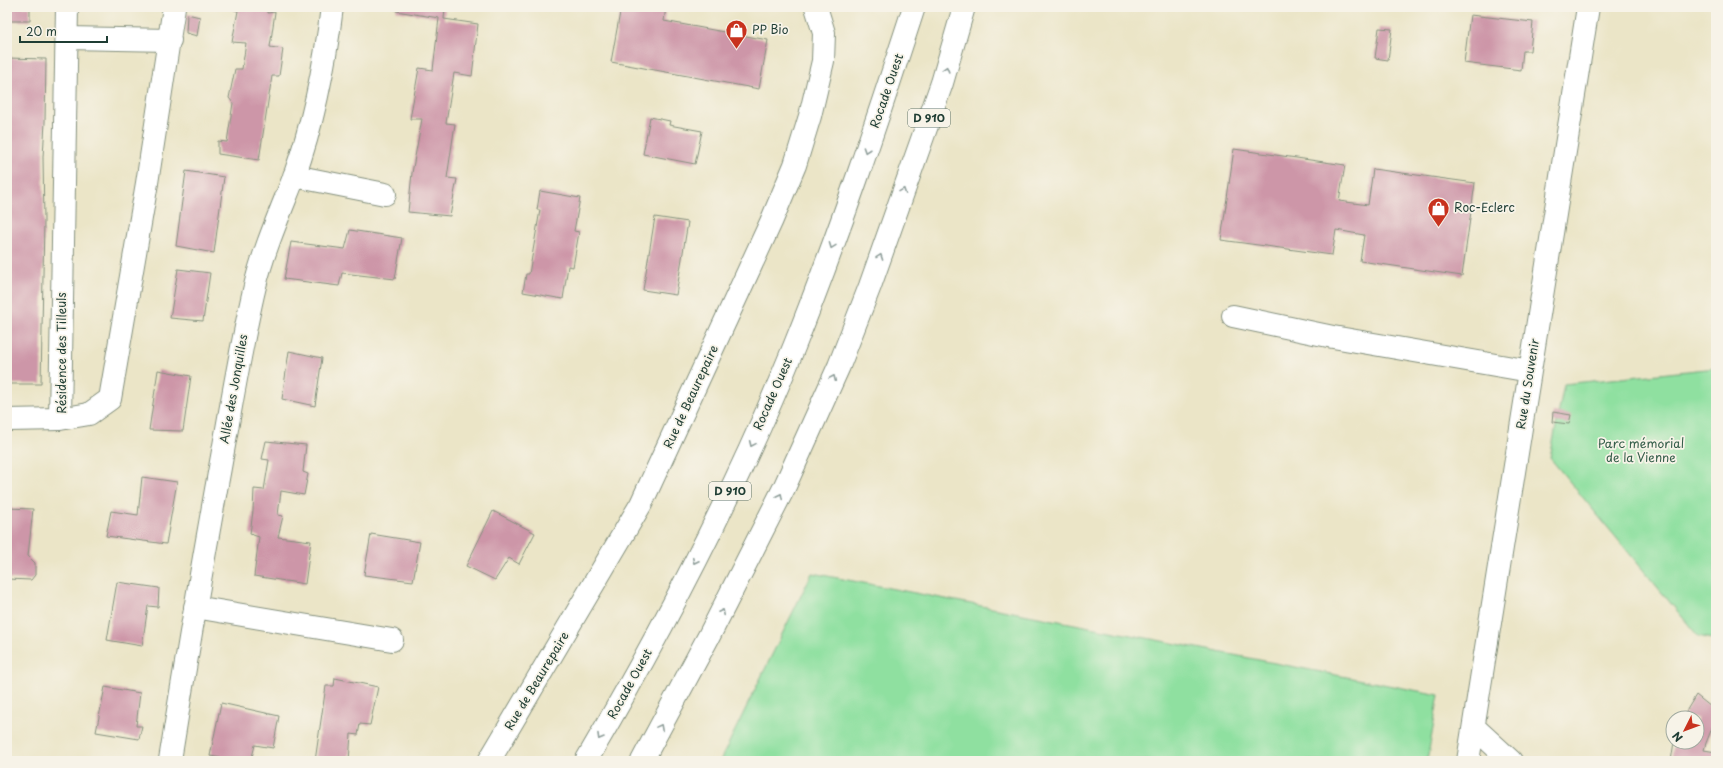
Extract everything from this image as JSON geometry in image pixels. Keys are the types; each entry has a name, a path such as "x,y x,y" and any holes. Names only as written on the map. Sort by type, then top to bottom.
{"street":[{"name":"Résidence des Tilleuls","path":"67,7 60,419 89,414 110,399 170,40 174,7"},
{"name":"Allée des Jonquilles","path":"170,760 195,607 244,336 256,284 272,231 294,176 315,109 326,57 332,7"},
{"name":"Rue de Beaurepaire","path":"489,761 641,504 771,222 795,165 810,116 823,61 824,33 816,7"},
{"name":"Rocade Ouest","path":"586,761 671,609 740,471 794,347 846,209 914,7"},
{"name":"D 910","path":"642,761 709,636 784,488 838,366 870,286 942,83 964,7"},
{"name":"Rue du Souvenir","path":"1468,761 1588,7"},
{"path":"67,38 170,40"},
{"path":"294,176 385,194"},
{"path":"1233,316 1334,337 1530,371"},
{"path":"7,420 60,419"},
{"path":"195,607 392,640"},
{"path":"1474,727 1511,761"}],"green space":[{"name":"Parc mémorial de la Vienne","path":"1716,368 1716,640 1698,636 1550,458 1564,384"},
{"path":"812,573 1439,695 1427,761 720,761"}],"building":[{"path":"7,7 30,7 30,21 7,21"},
{"path":"232,7 267,7 267,13 275,12 270,47 283,49 279,76 272,76 259,160 218,154 218,141 227,142 233,103 229,98 235,69 242,69 246,43 232,42 238,11 232,9"},
{"path":"397,7 445,7 444,19 478,24 472,76 454,73 446,123 455,124 447,178 457,179 450,216 408,212 412,173 422,119 410,119 419,68 433,70 439,18 396,11"},
{"path":"621,7 666,7 664,21 768,40 759,89 611,62"},
{"path":"187,14 200,17 197,36 186,33"},
{"path":"1470,15 1533,22 1530,51 1523,51 1521,70 1464,63"},
{"path":"1379,28 1392,29 1388,60 1375,58"},
{"path":"7,58 46,59 43,157 44,221 41,384 7,384"},
{"path":"650,117 670,121 669,125 702,131 695,164 643,154"},
{"path":"1234,149 1345,165 1339,201 1368,205 1373,169 1475,183 1462,276 1360,261 1364,235 1336,230 1332,255 1221,240"},
{"path":"186,171 224,177 214,253 176,246"},
{"path":"540,191 580,198 574,231 579,232 573,267 568,266 563,299 523,292 526,274 529,274 540,210 537,210"},
{"path":"655,217 688,222 676,295 643,290"},
{"path":"350,230 402,238 395,279 342,273 339,286 284,279 291,242 345,249"},
{"path":"178,269 210,273 203,321 170,318"},
{"path":"289,351 322,358 315,406 282,399"},
{"path":"158,370 191,376 183,431 149,430"},
{"path":"1553,412 1571,415 1569,424 1552,422"},
{"path":"266,441 306,445 303,472 308,474 304,495 281,491 278,515 283,516 278,537 311,541 305,584 254,576 259,537 250,534 254,489 264,490 269,460 262,459"},
{"path":"142,477 177,482 166,544 106,536 111,511 138,515"},
{"path":"7,508 33,509 28,556 35,563 35,575 31,580 7,579"},
{"path":"493,511 535,533 519,564 509,558 495,580 466,566"},
{"path":"371,534 420,542 413,581 364,575"},
{"path":"117,582 159,588 158,607 148,606 142,646 107,640"},
{"path":"335,678 378,687 370,725 360,724 358,735 351,734 349,761 315,761 326,686 334,686"},
{"path":"105,687 140,693 136,726 142,726 139,739 96,732"},
{"path":"1696,695 1716,711 1716,718 1705,746 1705,710 1687,710"},
{"path":"221,703 279,716 273,748 255,745 251,761 237,761 210,756"},
{"path":"1673,750 1704,750 1716,752 1716,761 1671,761"}],"place":[{"name":"PP Bio","path":"736,50"},
{"name":"Roc-Eclerc","path":"1439,228"}]}
